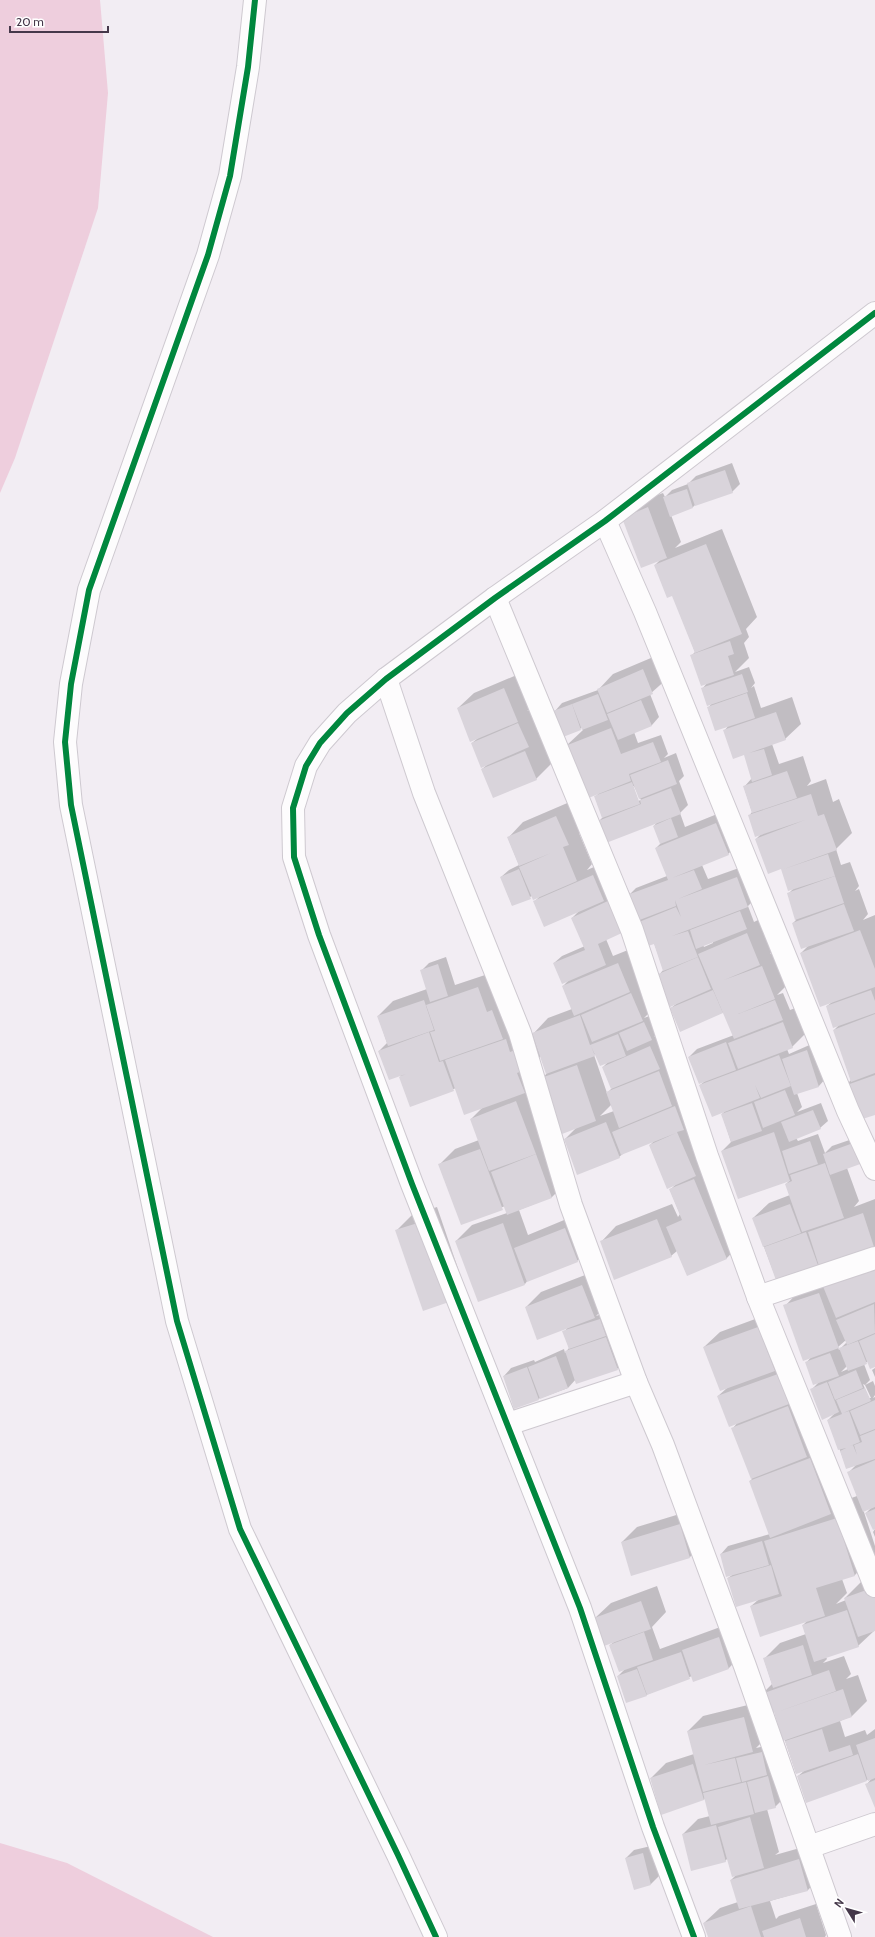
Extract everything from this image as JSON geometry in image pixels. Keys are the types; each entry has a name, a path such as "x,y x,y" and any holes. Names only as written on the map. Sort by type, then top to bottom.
{"street":[{"path":"255,0 248,67 230,176 208,255 89,590 71,684 65,742 70,805 177,1321 240,1529 395,1848 436,1937"},
{"path":"694,1937 653,1827 580,1608 412,1184 319,935 294,857 293,808 306,766 320,743 346,713 386,680 495,598 605,521 875,313"},
{"path":"605,521 645,612 848,1111 875,1169"},
{"path":"495,598 632,930 707,1156 758,1296 875,1586"},
{"path":"386,680 424,793 520,1033 571,1205 636,1382 663,1445 745,1666 840,1937"},
{"path":"758,1296 875,1258"},
{"path":"508,1424 636,1382"},
{"path":"809,1847 875,1824"}],"shaded area":[{"path":"0,0 100,0 108,93 98,208 15,458 0,493"},
{"path":"0,1843 67,1863 213,1937 0,1937"}],"building":[{"path":"725,470 733,493 695,506 687,483"},
{"path":"687,489 693,508 670,517 663,497"},
{"path":"648,507 667,558 641,568 622,518"},
{"path":"706,544 742,634 695,653 672,596 667,598 654,565"},
{"path":"730,641 734,654 728,656 734,675 701,686 690,655"},
{"path":"643,669 653,694 607,713 597,689"},
{"path":"742,674 748,692 707,706 701,688"},
{"path":"504,688 518,722 470,742 457,708"},
{"path":"747,693 755,718 715,731 707,707"},
{"path":"598,694 608,720 582,730 572,704"},
{"path":"641,700 652,726 618,740 607,714"},
{"path":"572,704 581,730 563,737 553,711"},
{"path":"776,712 786,740 749,753 764,749 772,775 752,782 744,755 733,759 723,730"},
{"path":"518,723 529,747 481,768 471,743"},
{"path":"611,728 621,754 653,742 661,762 629,774 631,781 586,799 565,746"},
{"path":"525,751 537,780 493,798 481,769"},
{"path":"668,760 677,784 639,799 630,775"},
{"path":"787,771 797,798 752,813 743,786"},
{"path":"632,782 640,804 602,818 594,796"},
{"path":"671,788 681,814 606,843 598,821 641,804 640,800"},
{"path":"811,794 818,816 824,814 837,850 784,869 828,854 835,876 788,891 781,869 768,874 755,839 805,820 755,837 748,815"},
{"path":"556,816 569,845 563,847 577,881 533,900 519,867 551,853 519,866 507,837"},
{"path":"671,818 678,837 660,844 653,826"},
{"path":"716,823 729,855 672,878 694,870 702,889 678,899 737,877 748,907 672,936 688,931 698,957 663,971 654,944 648,946 639,922 676,907 681,917 675,900 676,906 637,921 627,895 668,880 655,848"},
{"path":"519,869 531,899 512,906 500,877"},
{"path":"593,875 604,901 544,927 533,901"},
{"path":"835,876 844,903 795,920 787,893"},
{"path":"610,900 624,932 598,944 606,965 562,984 553,963 585,950 571,918"},
{"path":"844,904 854,931 801,949 792,923"},
{"path":"740,911 747,929 696,949 690,930"},
{"path":"860,930 875,969 875,987 820,1007 800,953"},
{"path":"747,933 760,965 724,980 762,966 775,999 738,1014 775,1000 783,1020 734,1039 698,954"},
{"path":"698,957 711,989 670,1007 656,975"},
{"path":"618,963 630,992 574,1016 562,986"},
{"path":"438,964 448,996 430,1002 420,970"},
{"path":"478,987 487,1012 492,1010 503,1039 440,1061 430,1032 435,1031 426,1005"},
{"path":"713,990 723,1013 680,1032 670,1008"},
{"path":"871,990 875,1001 875,1013 833,1028 826,1006"},
{"path":"631,993 643,1021 592,1042 581,1015"},
{"path":"424,1000 434,1030 388,1046 377,1016"},
{"path":"875,1014 875,1073 851,1082 833,1030"},
{"path":"580,1015 590,1045 618,1034 626,1056 600,1066 591,1046 595,1056 546,1074 532,1033"},
{"path":"644,1022 652,1040 627,1051 619,1033"},
{"path":"783,1022 793,1048 738,1069 728,1043"},
{"path":"429,1032 439,1062 443,1061 454,1091 410,1107 399,1077 406,1074 389,1080 378,1051"},
{"path":"506,1039 510,1052 523,1047 530,1068 517,1073 525,1093 464,1115 445,1060"},
{"path":"726,1042 736,1070 699,1084 688,1057"},
{"path":"650,1046 660,1069 611,1089 602,1067"},
{"path":"807,1050 819,1087 794,1095 782,1059"},
{"path":"779,1055 791,1086 761,1098 755,1085 760,1098 712,1117 699,1085"},
{"path":"577,1065 596,1121 562,1134 541,1078"},
{"path":"659,1071 672,1106 619,1128 606,1092"},
{"path":"875,1075 875,1115 856,1121 844,1086"},
{"path":"785,1090 795,1115 763,1128 754,1102"},
{"path":"516,1101 536,1154 489,1171 470,1119"},
{"path":"752,1103 762,1131 731,1142 721,1114"},
{"path":"675,1106 684,1130 677,1132 696,1176 667,1189 649,1145 676,1133 621,1155 612,1132"},
{"path":"813,1110 821,1129 789,1142 781,1122"},
{"path":"606,1122 620,1158 577,1175 564,1139"},
{"path":"774,1132 790,1181 738,1199 721,1151"},
{"path":"810,1141 818,1164 789,1174 782,1151"},
{"path":"856,1142 863,1163 830,1175 823,1154"},
{"path":"480,1149 503,1210 461,1225 438,1164"},
{"path":"536,1154 552,1198 507,1215 491,1172"},
{"path":"825,1163 844,1218 802,1232 785,1184 792,1181 790,1175"},
{"path":"694,1179 727,1259 687,1276 666,1227 682,1220 669,1189"},
{"path":"790,1204 801,1233 763,1247 752,1218"},
{"path":"863,1213 875,1250 820,1269 808,1232"},
{"path":"657,1219 672,1257 614,1280 600,1241"},
{"path":"421,1222 449,1302 423,1311 395,1230"},
{"path":"503,1223 525,1285 478,1302 455,1241"},
{"path":"565,1228 578,1262 527,1282 514,1248"},
{"path":"806,1232 819,1268 777,1283 764,1247"},
{"path":"875,1261 875,1302 836,1318 822,1284"},
{"path":"582,1285 595,1318 537,1340 525,1307"},
{"path":"819,1293 839,1348 803,1361 783,1305"},
{"path":"874,1304 875,1333 847,1345 836,1320"},
{"path":"600,1319 606,1336 569,1349 562,1331"},
{"path":"758,1327 775,1371 720,1391 703,1347"},
{"path":"875,1334 875,1367 870,1369 859,1341"},
{"path":"606,1337 618,1370 576,1384 565,1351"},
{"path":"858,1341 867,1364 848,1371 839,1348"},
{"path":"830,1353 839,1376 813,1385 805,1362"},
{"path":"556,1356 568,1388 540,1399 528,1367"},
{"path":"527,1367 539,1400 514,1409 503,1376"},
{"path":"856,1370 863,1388 835,1400 828,1382"},
{"path":"778,1374 789,1404 729,1427 717,1396"},
{"path":"827,1382 839,1412 822,1420 810,1389"},
{"path":"865,1388 871,1401 843,1413 849,1411 860,1442 850,1446 853,1445 857,1455 854,1445 862,1442 860,1436 875,1430 875,1459 846,1469 840,1451 846,1448 838,1450 827,1420 842,1414 836,1400"},
{"path":"875,1400 875,1429 860,1435 850,1411"},
{"path":"788,1406 807,1457 751,1479 731,1428"},
{"path":"810,1458 831,1514 770,1538 749,1481"},
{"path":"875,1460 875,1507 863,1512 847,1472"},
{"path":"875,1509 875,1529 873,1530 865,1513"},
{"path":"837,1518 855,1576 816,1588 825,1616 760,1637 750,1606 782,1596 764,1541"},
{"path":"680,1524 690,1558 631,1576 621,1542"},
{"path":"762,1541 769,1565 726,1577 720,1554"},
{"path":"771,1565 779,1594 736,1607 727,1578"},
{"path":"872,1588 875,1596 875,1631 858,1637 844,1598"},
{"path":"641,1601 651,1629 604,1646 594,1618"},
{"path":"847,1610 859,1647 814,1662 802,1625"},
{"path":"644,1632 653,1660 619,1672 609,1645"},
{"path":"719,1637 729,1669 693,1682 682,1650"},
{"path":"803,1645 812,1675 773,1688 763,1658"},
{"path":"681,1652 690,1679 647,1695 637,1667"},
{"path":"637,1669 647,1696 626,1703 617,1676"},
{"path":"829,1670 836,1691 777,1712 843,1689 852,1717 783,1741 774,1712 768,1714 761,1694"},
{"path":"744,1717 753,1752 704,1765 735,1758 741,1782 703,1792 687,1731"},
{"path":"822,1729 829,1752 850,1745 853,1755 796,1774 785,1741"},
{"path":"875,1738 875,1778 868,1781 856,1745"},
{"path":"762,1752 767,1775 742,1782 736,1758"},
{"path":"858,1754 867,1781 806,1803 797,1776"},
{"path":"693,1764 704,1800 661,1815 650,1778"},
{"path":"768,1776 776,1808 755,1813 747,1782"},
{"path":"875,1780 875,1808 865,1784"},
{"path":"746,1782 754,1814 711,1825 703,1793"},
{"path":"750,1817 764,1868 732,1877 718,1827"},
{"path":"716,1825 726,1862 691,1871 682,1834"},
{"path":"643,1853 651,1885 634,1890 625,1858"},
{"path":"799,1859 808,1891 739,1909 730,1880"},
{"path":"751,1906 761,1937 708,1937 703,1923"},
{"path":"800,1918 806,1937 764,1937 762,1931"}],"cycle path":[{"path":"255,0 248,67 230,176 208,255 89,590 71,684 65,742 71,805 177,1321 240,1529 398,1855 436,1937"},
{"path":"694,1937 653,1827 580,1608 412,1184 319,935 294,857 293,808 306,766 320,743 347,713 386,679 495,598 605,521 875,313"}]}
